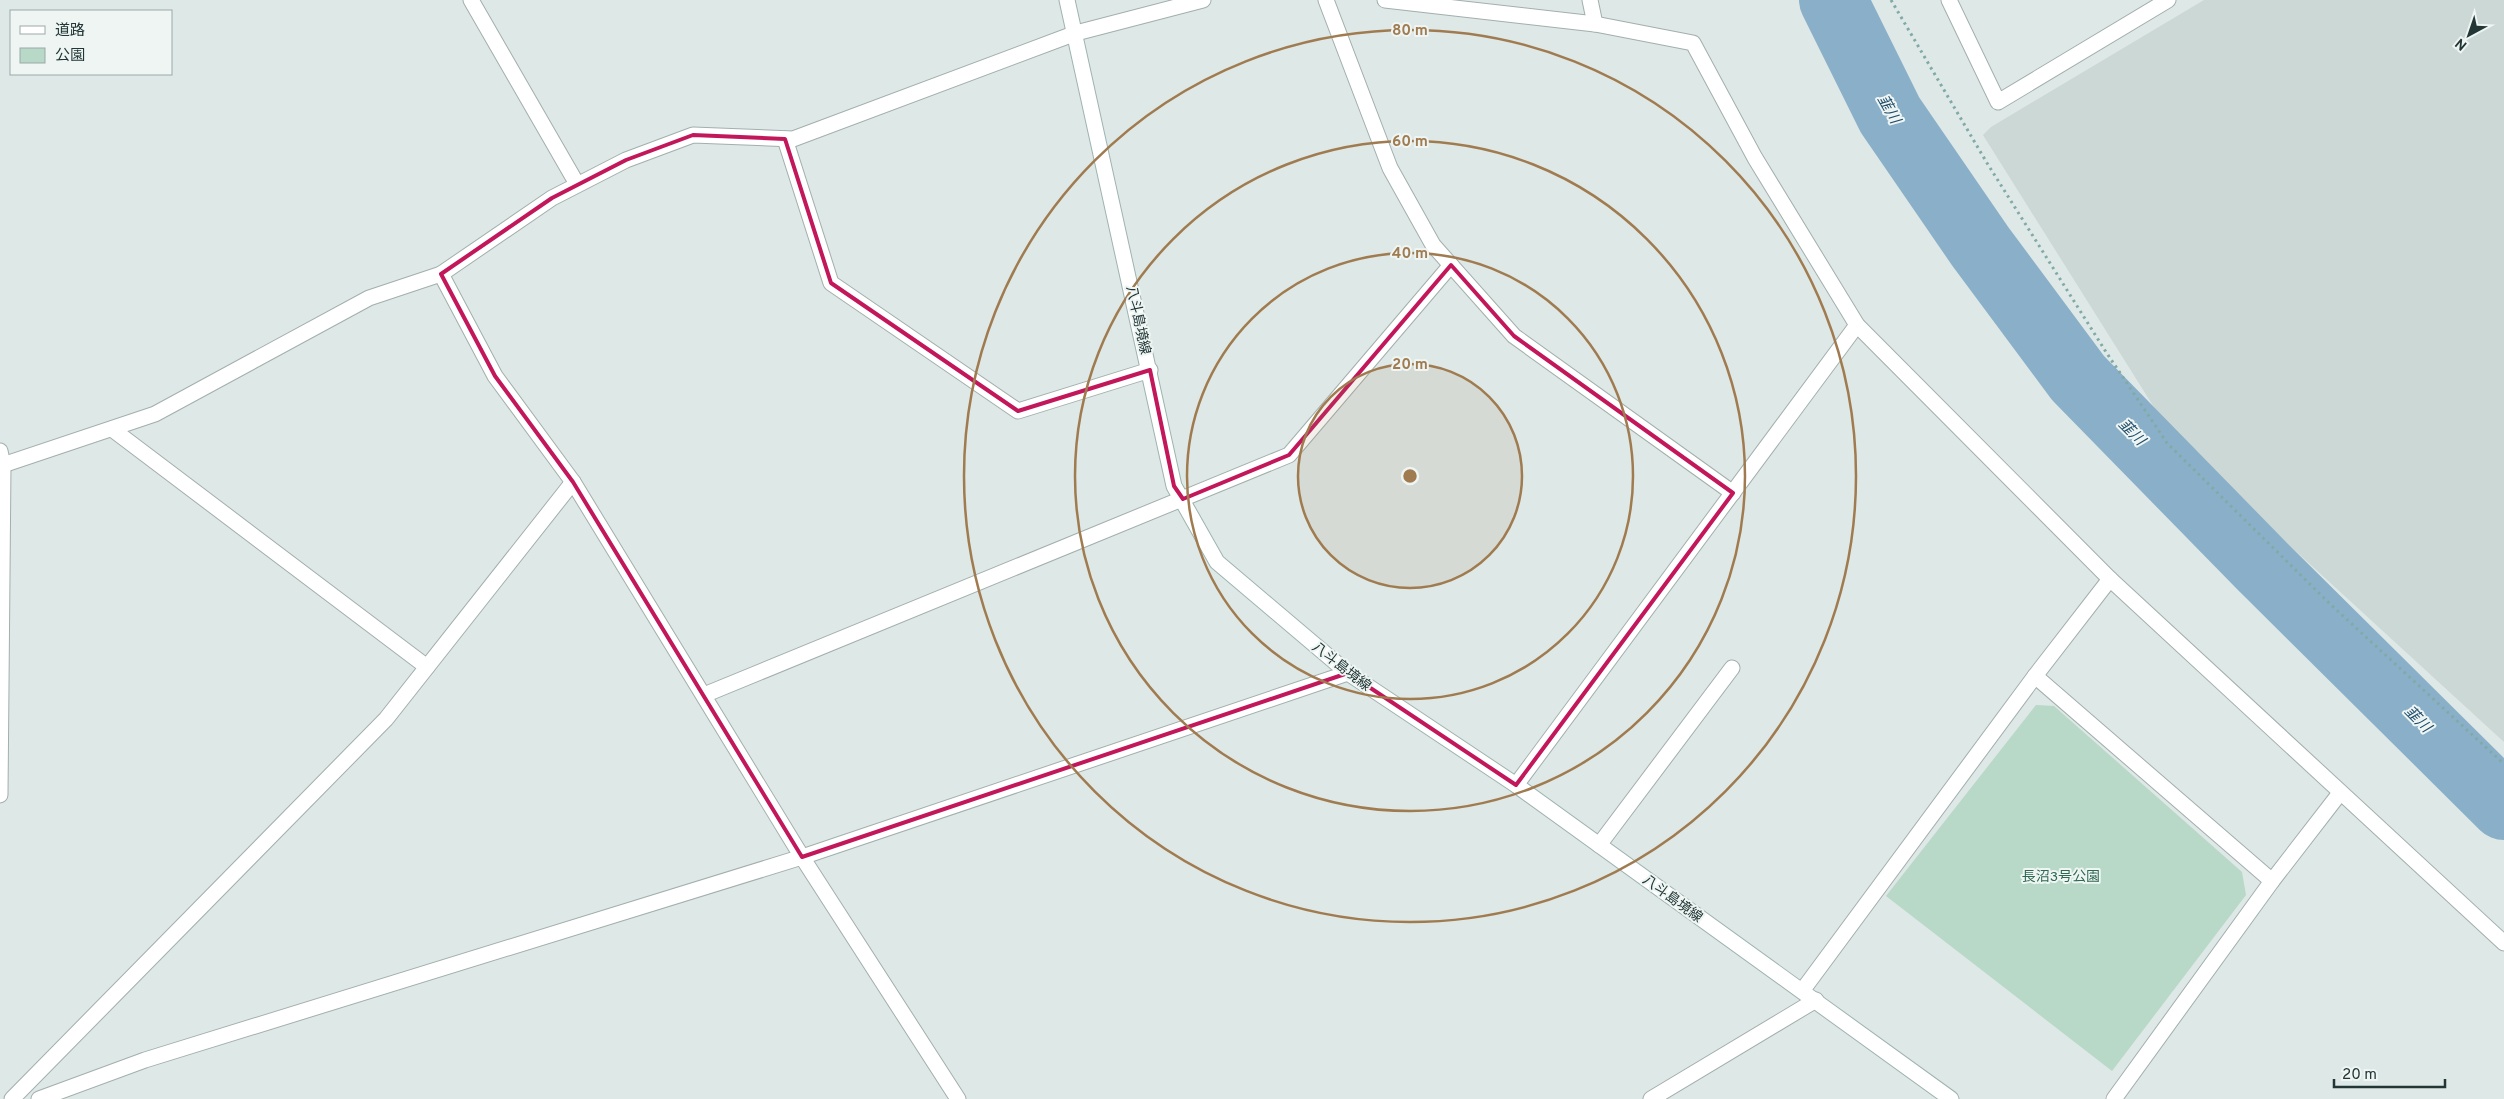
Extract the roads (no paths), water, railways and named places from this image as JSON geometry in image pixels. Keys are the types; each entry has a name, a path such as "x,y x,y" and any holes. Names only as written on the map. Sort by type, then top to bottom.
{"street":[{"path":"470,0 577,184"},
{"name":"八斗島境線","path":"1067,0 1076,33 1174,486 1217,562 1348,673 1516,785 1951,1099"},
{"path":"0,795 1,460 112,429 155,414 369,298 440,274 552,198 626,160 693,135 792,139 1076,33 1202,0"},
{"path":"1326,0 1390,168 1433,245 1450,266 1514,336 1733,493"},
{"path":"1385,0 1596,24 1693,43 1755,158 1857,325 2110,579 2504,944"},
{"path":"1590,0 1596,24"},
{"path":"1949,0 1998,102 2168,0"},
{"path":"785,139 831,283 1018,411 1150,370"},
{"path":"704,695 1289,455 1450,266"},
{"path":"440,274 495,376 573,482 802,857 958,1099"},
{"path":"1516,785 1857,325"},
{"path":"112,429 427,667"},
{"path":"12,1099 386,719 573,482"},
{"path":"1802,991 2035,676 2110,579"},
{"path":"1600,845 1732,668"},
{"path":"39,1099 145,1060 802,857 1348,673"},
{"path":"2035,676 2272,881"},
{"path":"2114,1099 2272,881 2340,793"},
{"path":"1652,1099 1816,1000"}],"waterway":[{"name":"韮川","path":"1833,0 1890,115 1980,246 2078,378 2261,565 2504,806"}],"park label":[{"name":"長沼3号公園","path":"2061,876"}]}
